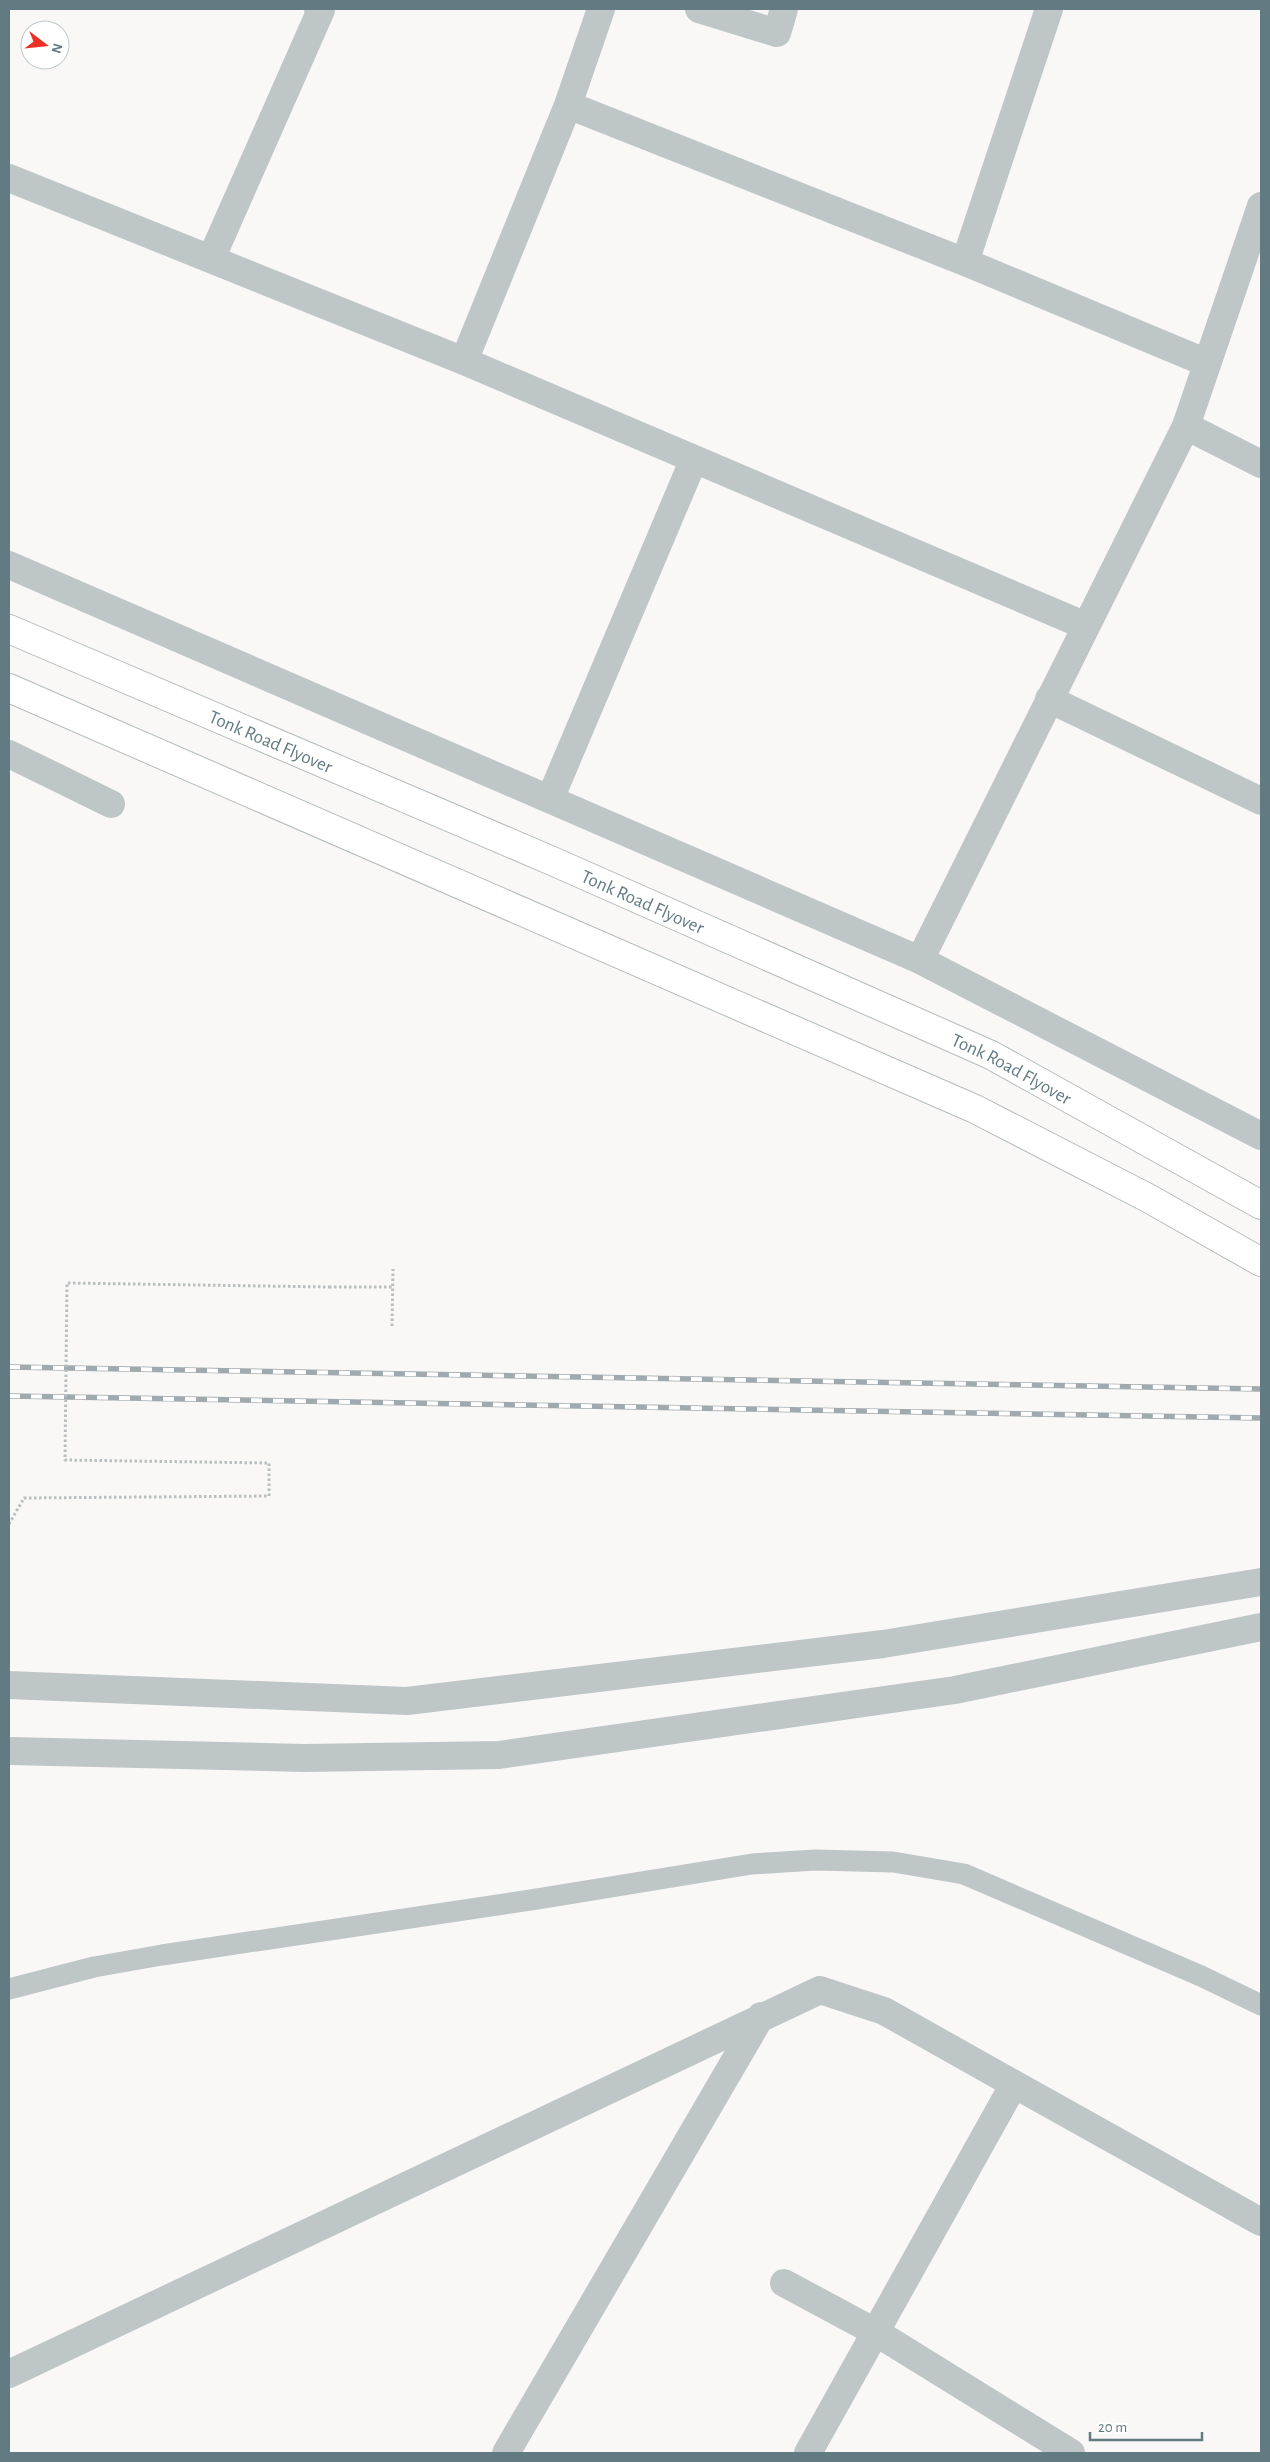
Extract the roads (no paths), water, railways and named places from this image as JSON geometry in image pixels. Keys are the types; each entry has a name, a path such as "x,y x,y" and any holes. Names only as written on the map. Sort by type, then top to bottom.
{"main road":[{"name":"Tonk Road Flyover","path":"9,629 559,864 991,1055 1261,1205"},
{"path":"9,688 975,1109 1148,1198 1261,1262"}],"street":[{"path":"212,259 321,10 318,9"},
{"path":"464,361 568,105 601,9"},
{"path":"699,9 777,33 784,9"},
{"path":"965,262 1048,9"},
{"path":"568,105 965,262 1207,363"},
{"path":"9,178 464,361 1086,626"},
{"path":"920,960 1048,699 1186,426 1259,217"},
{"path":"1186,426 1261,464"},
{"path":"550,799 694,460"},
{"path":"9,565 920,960 1261,1136"},
{"path":"1048,699 1261,801"},
{"path":"9,754 111,804"},
{"path":"9,1685 407,1701 883,1644 1261,1582"},
{"path":"9,1751 304,1758 499,1755 955,1690 1261,1627"},
{"path":"9,2374 761,2016 820,1990 884,2011 1261,2222"},
{"path":"511,2452 761,2016"},
{"path":"808,2453 1014,2084"},
{"path":"784,2283 876,2333 1071,2453"}],"lane":[{"path":"9,1989 94,1967 162,1955 547,1898 752,1864 815,1860 893,1862 964,1874 1201,1976 1261,2005"}],"railway":[{"path":"9,1367 1261,1389"},
{"path":"9,1396 1261,1418"}]}
